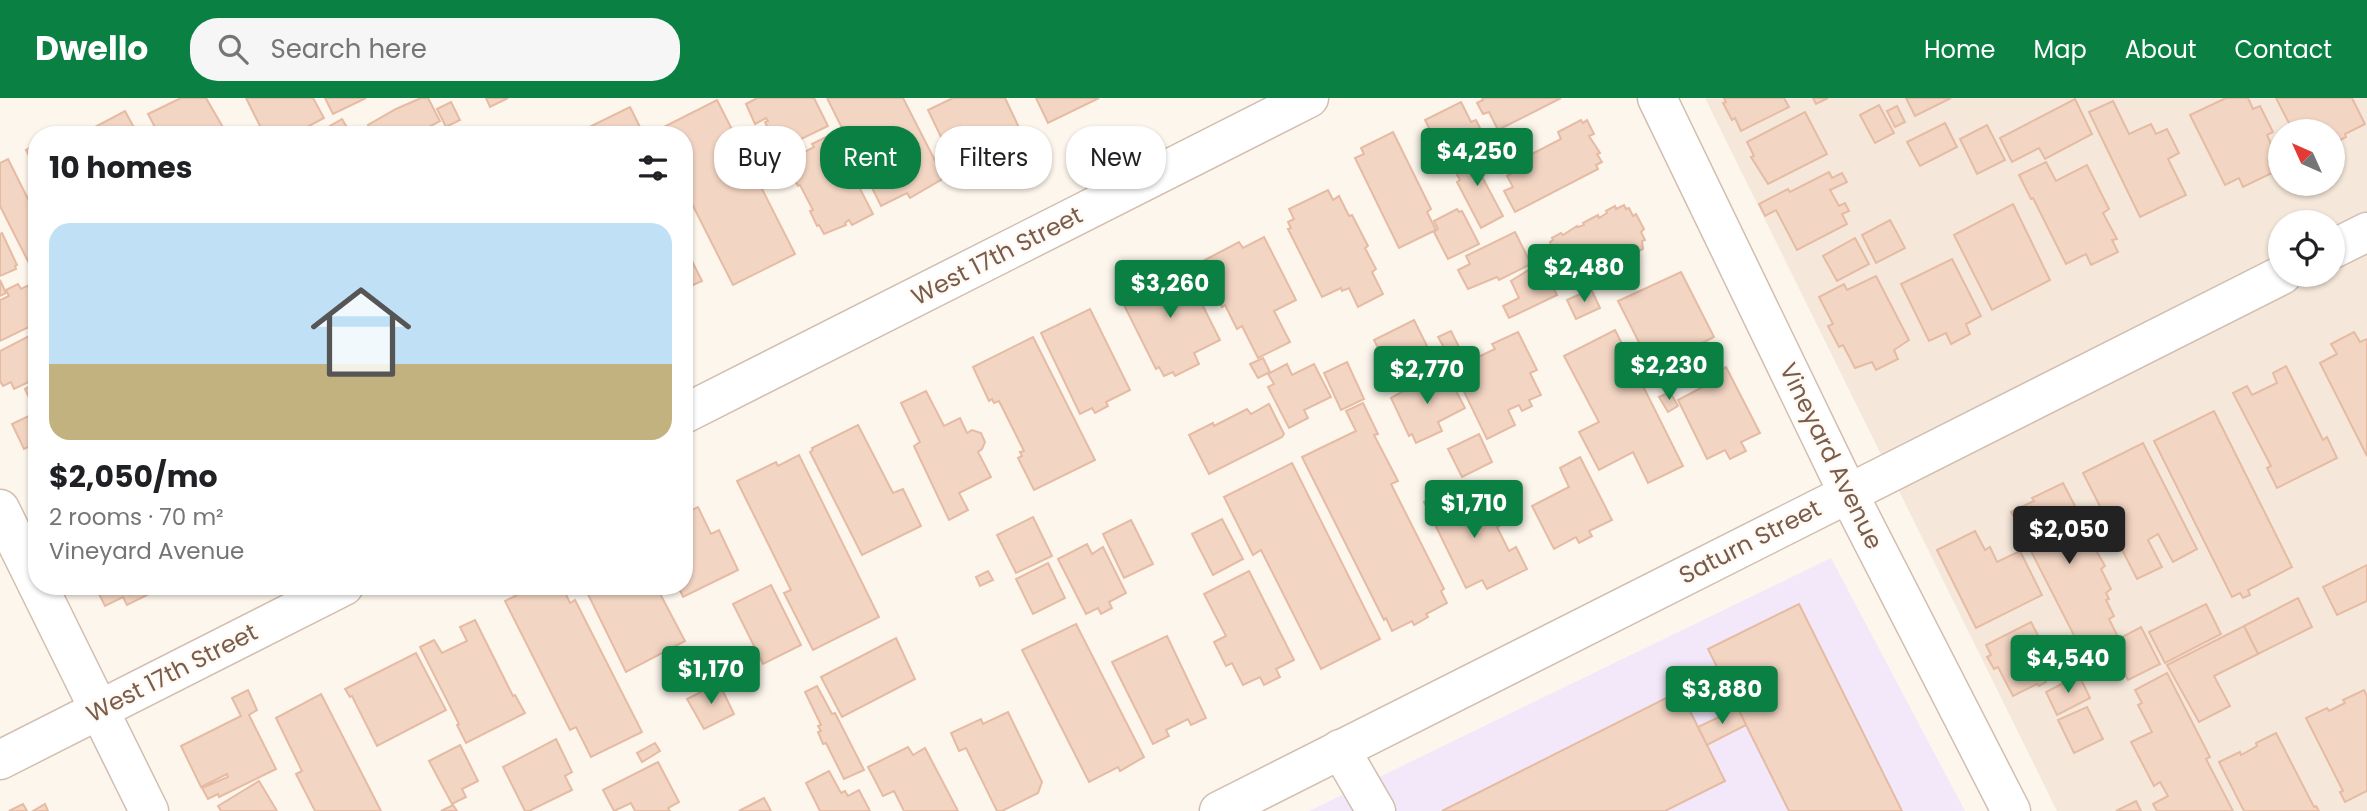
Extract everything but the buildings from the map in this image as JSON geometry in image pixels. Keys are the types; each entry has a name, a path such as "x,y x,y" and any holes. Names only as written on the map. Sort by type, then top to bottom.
{"street":[{"name":"West 17th Street","path":"693,409 1309,98"},
{"name":"Vineyard Avenue","path":"1657,98 1848,493 2011,811"},
{"path":"2345,243 2367,232"},
{"name":"Saturn Street","path":"1219,811 2268,282"},
{"path":"0,509 28,567"},
{"path":"42,595 149,811"},
{"name":"West 17th Street","path":"0,760 326,595"},
{"path":"1340,750 1376,811"}],"shaded area":[{"path":"1705,98 2367,98 2367,811 2057,811"},
{"path":"1831,558 1965,811 1309,811"}]}
